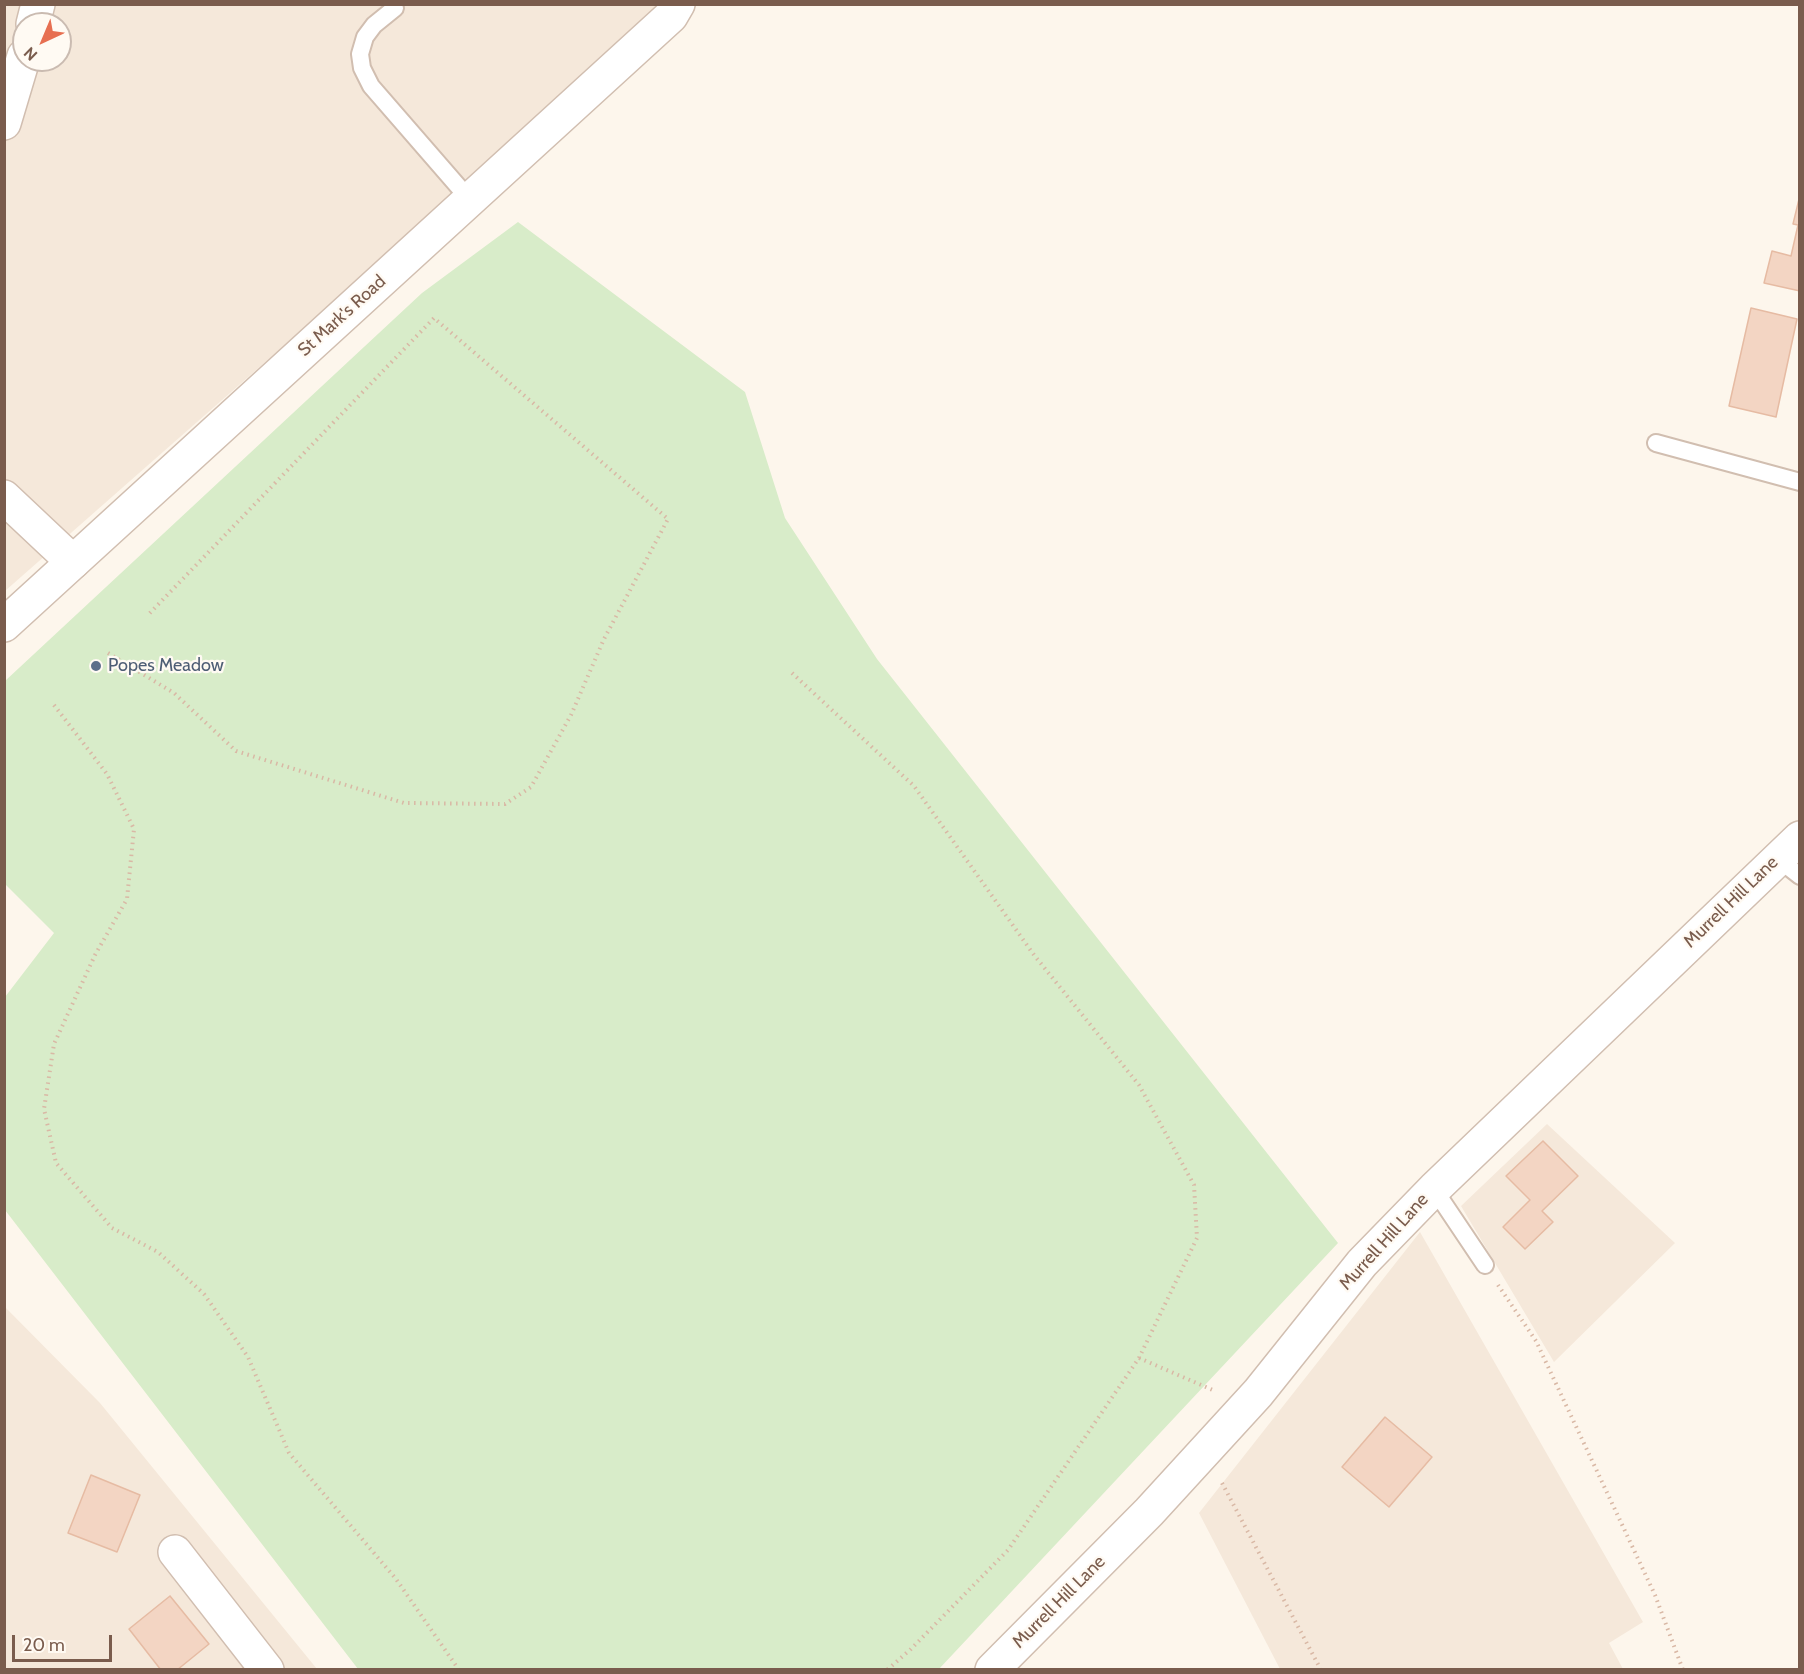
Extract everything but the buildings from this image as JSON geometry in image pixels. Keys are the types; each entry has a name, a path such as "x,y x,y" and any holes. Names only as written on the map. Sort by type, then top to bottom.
{"street":[{"name":"St Mark's Road","path":"4,625 671,16 678,4"},
{"path":"4,123 19,72"},
{"path":"4,497 73,562"},
{"name":"Murrell Hill Lane","path":"992,1670 1149,1512 1247,1406 1362,1263 1434,1189 1792,857"},
{"path":"175,1552 267,1670"}],"lane":[{"path":"395,8 374,25 365,37 360,54 363,68 371,86 470,200"},
{"path":"1656,443 1800,482"},
{"path":"1434,1189 1485,1265"}],"path":[{"path":"108,653 174,693 236,751 405,803 505,804 531,787 571,715 604,639 668,519 434,318 148,615"},
{"path":"792,673 914,786 1034,955 1139,1085 1194,1185 1197,1238 1139,1358 1008,1550 911,1649 887,1670"},
{"path":"54,705 108,774 134,829 127,899 94,955 54,1044 45,1109 56,1163 112,1228 158,1252 204,1294 248,1357 290,1453 396,1579 459,1670"},
{"path":"1485,1265 1536,1341 1655,1595 1683,1670"},
{"path":"1139,1358 1247,1406"},
{"path":"1222,1483 1321,1670"}],"shaded area":[{"path":"5,5 664,5 488,166 5,591"},
{"path":"1547,1124 1675,1243 1554,1362 1461,1206"},
{"path":"1420,1232 1643,1622 1609,1643 1623,1669 1280,1669 1199,1513"},
{"path":"4,1306 100,1403 317,1669 5,1669"}],"green space":[{"path":"518,222 745,392 785,518 877,659 1338,1243 939,1669 358,1669 5,1210 5,997 54,933 5,884 5,681 422,293"}],"place":[{"name":"Popes Meadow","path":"96,666"}]}
